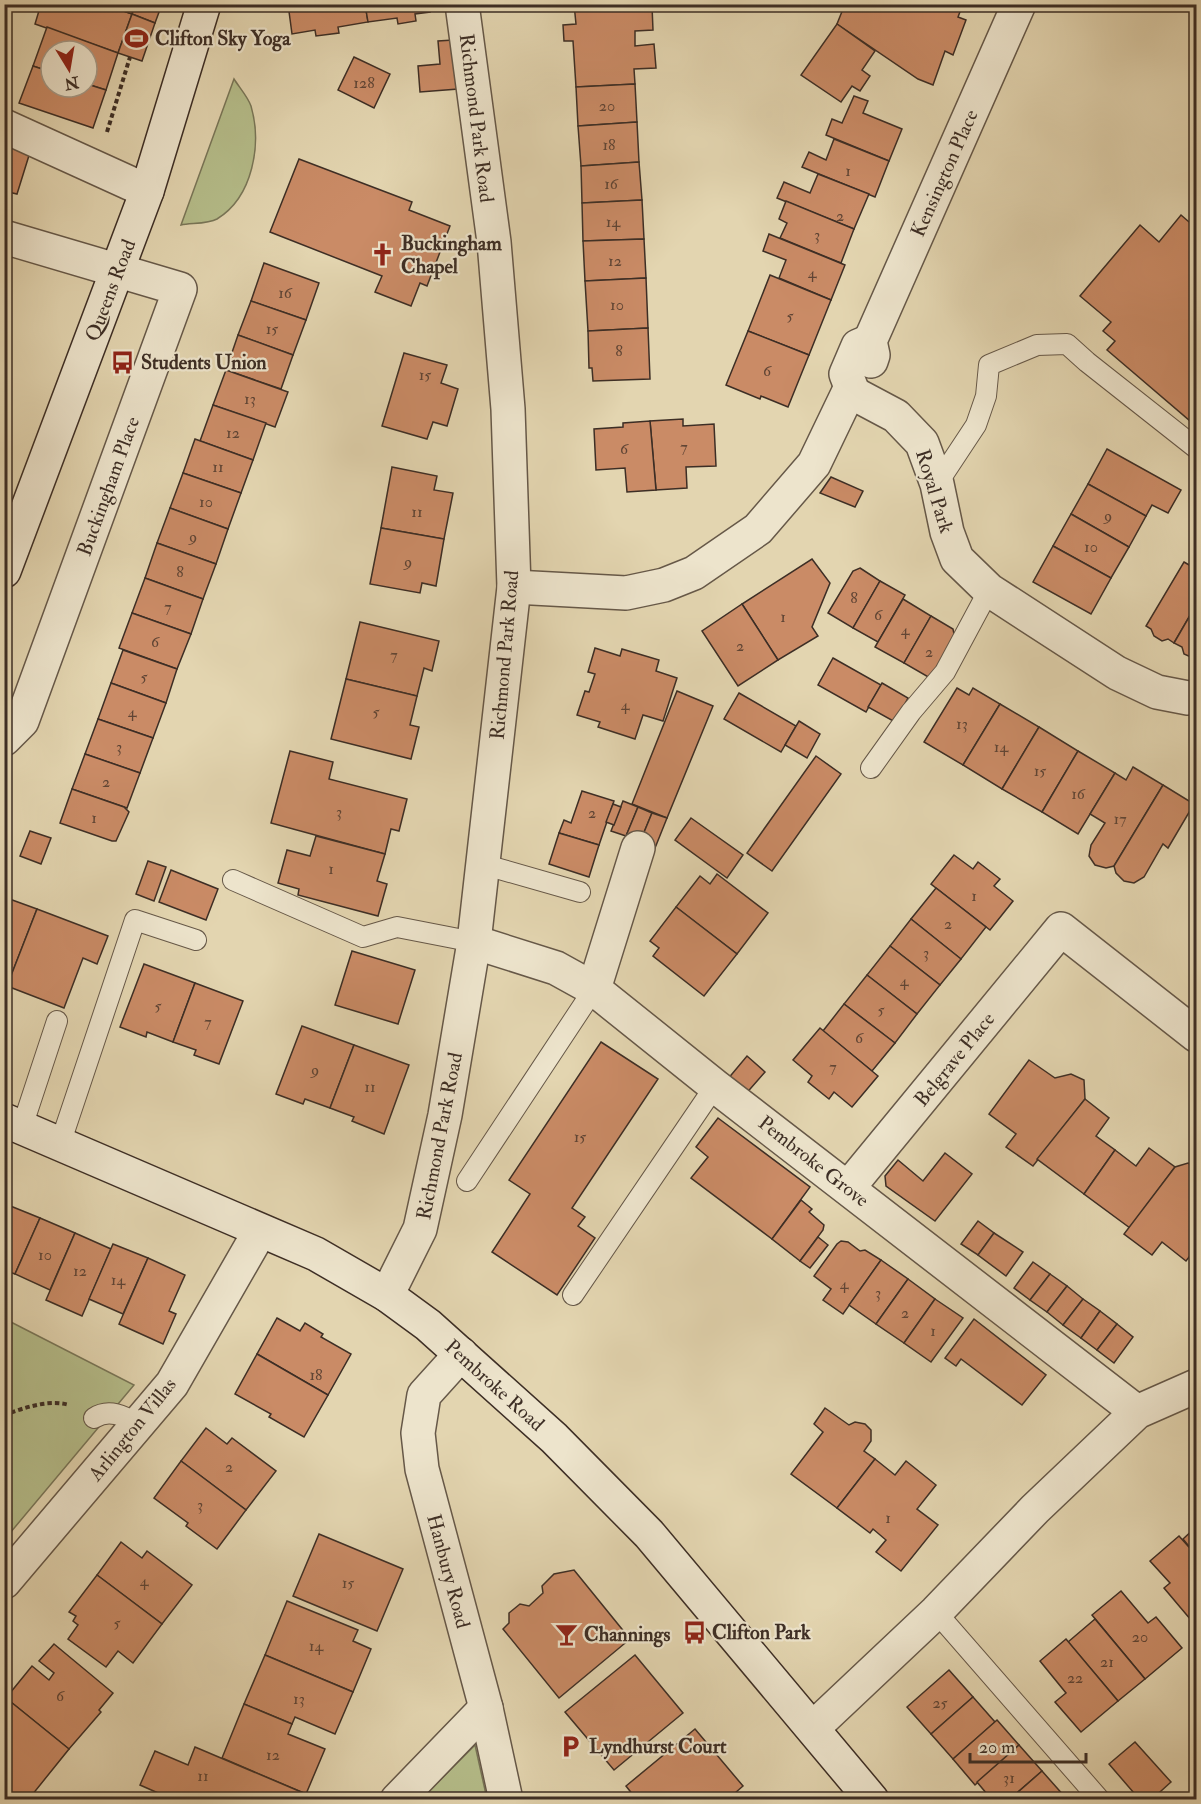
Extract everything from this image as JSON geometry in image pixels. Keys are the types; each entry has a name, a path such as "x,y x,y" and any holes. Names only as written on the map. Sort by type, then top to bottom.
{"street":[{"name":"Queens Road","path":"4,571 147,192 204,4"},
{"name":"Richmond Park Road","path":"387,1295 420,1229 445,1115 474,942 514,587 508,409 494,242 462,4"},
{"name":"Kensington Place","path":"850,389 863,381 873,355 870,341 1018,5"},
{"path":"4,126 147,192"},
{"path":"4,237 117,270"},
{"name":"Buckingham Place","path":"4,739 22,721 180,289 117,270"},
{"path":"514,587 626,593 664,585 694,573 758,529 814,464 850,389"},
{"name":"Royal Park","path":"850,389 896,416 922,443 937,484 947,532 957,560 989,590 1117,674 1157,692 1188,698 1197,696"},
{"path":"594,989 638,848"},
{"name":"Belgrave Place","path":"848,1188 1061,929 1197,1035"},
{"name":"Pembroke Grove","path":"474,942 556,968 594,989 715,1086 1137,1412"},
{"name":"Pembroke Road","path":"13,1124 260,1232 316,1254 387,1295 428,1325 554,1438 649,1533 872,1800"},
{"name":"Arlington Villas","path":"4,1582 172,1384 260,1232"},
{"name":"Hanbury Road","path":"462,1354 424,1395 418,1433 422,1469 486,1708 506,1800"},
{"path":"813,1728 936,1612 1035,1509 1137,1412 1197,1386"},
{"path":"397,1800 486,1708"}],"lane":[{"path":"937,484 976,425 986,396 989,365 1036,345 1067,344 1197,448"},
{"path":"871,768 911,712 945,672 989,590"},
{"path":"482,864 580,892"},
{"path":"233,880 363,937 397,927 474,942"},
{"path":"60,1144 135,920 196,940"},
{"path":"467,1181 594,989"},
{"path":"13,1124 57,1021"},
{"path":"573,1295 715,1086"},
{"path":"94,1418 103,1414 112,1414 138,1425"},
{"path":"936,1612 1100,1800"}],"path":[{"path":"106,134 130,57"}],"green space":[{"path":"234,79 251,106 255,137 252,168 239,197 217,219 204,223 181,225"},
{"path":"5,1319 134,1385 5,1539"},
{"path":"475,1745 487,1799 421,1799"}],"building":[{"path":"41,4 104,4 132,14 118,53 99,46 99,39 78,39 35,24"},
{"path":"104,4 135,4 132,14"},
{"path":"135,4 162,4 155,23 132,14"},
{"path":"288,4 365,4 368,22 338,27 339,33 316,36 315,30 292,34"},
{"path":"365,4 429,4 430,12 415,14 416,21 398,24 397,18 368,22"},
{"path":"574,4 632,4 632,8 652,6 653,30 635,31 635,46 654,44 656,68 634,69 635,84 576,87 573,41 564,41 563,25 576,24"},
{"path":"845,4 963,4 958,17 966,20 953,55 945,51 933,85 918,79 837,24"},
{"name":"Clifton Sky Yoga","path":"132,14 155,23 142,61 118,53"},
{"path":"837,24 875,51 862,70 870,76 860,91 852,86 841,102 801,75"},
{"path":"47,27 80,39 43,39"},
{"path":"453,40 458,89 420,92 418,66 440,64 438,41"},
{"path":"99,46 118,53 106,90 99,88"},
{"path":"39,49 39,68 33,66"},
{"path":"354,57 390,74 374,108 338,90"},
{"path":"33,66 39,68 39,99 99,99 99,88 106,90 93,128 19,103"},
{"path":"635,84 637,122 578,126 576,87"},
{"path":"854,96 868,101 863,113 902,129 889,161 826,135 832,119 842,123"},
{"path":"637,122 639,162 581,166 578,126"},
{"path":"834,139 889,161 875,197 802,167 809,152 826,160"},
{"path":"4,142 31,149 17,194 4,191"},
{"name":"Buckingham Chapel","path":"299,159 412,202 409,210 450,226 427,286 420,283 411,306 375,292 382,276 270,232"},
{"path":"639,162 642,200 582,203 581,166"},
{"path":"818,174 869,194 854,229 777,198 784,182 810,193"},
{"path":"642,200 644,239 583,241 582,203"},
{"path":"786,201 854,229 841,263 780,238 787,223 779,219"},
{"path":"1181,215 1196,228 1196,426 1107,350 1115,341 1103,331 1111,322 1080,296 1140,225 1159,242"},
{"path":"769,234 845,265 831,300 779,278 786,260 763,251"},
{"path":"644,239 646,278 585,281 583,241"},
{"path":"264,263 319,283 306,320 251,301"},
{"path":"770,275 831,300 809,355 748,331"},
{"path":"646,278 648,328 588,331 585,281"},
{"path":"251,301 306,320 293,355 238,335"},
{"path":"648,328 650,379 593,381 592,368 589,368 588,331"},
{"path":"748,331 809,355 788,407 761,396 760,399 726,385"},
{"path":"238,335 293,355 281,389 226,370"},
{"path":"404,353 447,365 441,383 458,389 447,426 433,422 427,439 382,426"},
{"path":"226,370 288,392 275,427 213,405"},
{"path":"213,405 266,423 253,460 200,441"},
{"path":"683,419 683,426 714,424 716,466 686,467 687,488 656,490 650,421"},
{"path":"650,421 656,490 627,492 625,468 596,470 594,429 623,427 623,423"},
{"path":"195,439 253,460 241,493 183,473"},
{"path":"1107,449 1181,490 1168,513 1152,505 1146,516 1088,484"},
{"path":"392,467 437,476 434,490 453,493 444,539 381,528"},
{"path":"183,473 241,493 228,529 170,508"},
{"path":"831,477 863,491 855,507 820,493"},
{"path":"1088,484 1146,516 1129,547 1071,514"},
{"path":"170,508 228,529 216,564 157,543"},
{"path":"1071,514 1129,547 1111,578 1053,546"},
{"path":"381,528 444,539 436,586 422,583 420,593 370,584"},
{"path":"157,543 216,564 203,599 145,578"},
{"path":"1053,546 1111,578 1091,614 1033,582"},
{"path":"812,559 830,583 812,627 818,636 778,660 742,604"},
{"path":"1184,562 1196,569 1196,605 1174,643 1168,639 1162,641 1154,636 1151,629 1146,626"},
{"path":"860,568 880,581 853,628 828,613 853,571"},
{"path":"145,578 203,599 191,634 132,613"},
{"path":"880,581 905,595 878,642 853,628"},
{"path":"903,599 931,616 904,663 875,647"},
{"path":"742,604 778,660 738,686 702,631"},
{"path":"1196,605 1196,657 1193,658 1184,654 1182,647 1174,643"},
{"path":"132,613 191,634 177,669 119,648"},
{"path":"931,616 953,629 955,639 930,678 904,663"},
{"path":"360,622 439,641 432,671 424,668 417,696 346,679"},
{"path":"595,648 620,656 622,649 659,660 656,671 677,678 663,721 643,715 635,739 598,727 600,722 577,715 585,691 589,692 595,674 588,672"},
{"path":"123,650 177,669 166,703 111,683"},
{"path":"833,658 881,685 866,712 818,685"},
{"path":"346,679 417,696 410,725 419,727 411,759 331,739"},
{"path":"111,683 166,703 153,738 98,719"},
{"path":"882,683 908,698 895,722 868,707"},
{"path":"957,688 969,695 973,688 1000,704 963,765 924,742"},
{"path":"677,691 713,706 667,818 632,804"},
{"path":"739,693 796,726 781,752 724,719"},
{"path":"1000,704 1039,727 1002,789 963,765"},
{"path":"98,719 153,738 140,773 85,754"},
{"path":"799,721 820,734 807,758 785,745"},
{"path":"1039,727 1078,751 1042,812 1002,789"},
{"path":"290,751 333,762 329,779 407,799 399,831 391,829 385,854 271,823"},
{"path":"1078,751 1115,773 1078,834 1042,812"},
{"path":"85,754 140,773 127,808 72,789"},
{"path":"816,756 841,774 772,871 747,853"},
{"path":"1133,767 1163,785 1114,866 1106,868 1095,865 1089,856 1091,845 1105,823 1090,814 1115,773 1126,780"},
{"path":"1163,785 1194,804 1168,848 1163,844 1144,877 1134,883 1124,881 1116,873 1114,866"},
{"path":"72,789 124,807 129,812 116,841 60,823"},
{"path":"582,791 614,801 599,845 559,833 564,820 571,823"},
{"path":"623,801 638,807 626,836 611,831"},
{"path":"613,804 621,807 614,825 606,822"},
{"path":"638,807 652,813 640,842 626,836"},
{"path":"652,813 667,818 655,848 640,842"},
{"path":"691,818 743,855 727,878 675,840"},
{"path":"30,831 51,838 41,864 20,856"},
{"path":"559,833 599,845 589,877 549,864"},
{"path":"316,836 385,854 377,881 387,884 378,916 298,895 299,889 278,883 287,850 310,856"},
{"path":"954,855 973,869 978,862 1000,879 994,886 1013,901 990,930 931,884"},
{"path":"148,861 166,867 154,901 136,894"},
{"path":"171,870 218,889 206,920 159,902"},
{"path":"717,874 768,913 737,954 676,907 700,876 710,884"},
{"path":"936,888 986,927 961,959 911,919"},
{"path":"4,897 37,909 7,986 4,985"},
{"path":"676,907 737,954 704,996 653,956 659,948 650,941"},
{"path":"37,909 108,936 97,964 83,958 64,1008 7,986"},
{"path":"911,919 961,959 940,985 890,946"},
{"path":"890,946 940,985 917,1014 867,975"},
{"path":"352,951 415,970 398,1024 335,1005"},
{"path":"144,964 195,983 173,1042 147,1032 146,1037 120,1027"},
{"path":"867,975 917,1014 895,1043 844,1004"},
{"path":"195,983 243,1001 219,1064 194,1055 196,1050 173,1042"},
{"path":"844,1004 895,1043 872,1071 823,1031"},
{"path":"302,1026 354,1045 330,1108 305,1099 303,1104 276,1094"},
{"path":"820,1028 878,1076 852,1107 834,1092 829,1099 808,1082 812,1076 793,1060"},
{"path":"601,1042 658,1079 572,1208 585,1217 578,1226 595,1238 557,1295 492,1252 530,1194 509,1180"},
{"path":"354,1045 409,1065 384,1134 352,1121 354,1117 330,1108"},
{"path":"747,1056 765,1072 744,1096 727,1080"},
{"path":"1029,1060 1055,1078 1071,1074 1084,1080 1085,1099 1033,1166 1006,1147 1016,1134 989,1114"},
{"path":"1085,1099 1109,1118 1096,1136 1115,1150 1084,1194 1037,1159"},
{"path":"718,1118 810,1187 772,1239 691,1178 708,1157 696,1147"},
{"path":"1149,1148 1175,1167 1130,1228 1084,1194 1115,1150 1136,1166"},
{"path":"945,1153 972,1174 935,1221 886,1186 885,1176 898,1160 923,1181"},
{"path":"1188,1163 1196,1168 1196,1248 1186,1261 1162,1242 1152,1255 1124,1234 1175,1167"},
{"path":"801,1200 812,1209 809,1212 824,1225 823,1230 800,1261 772,1239"},
{"path":"8,1205 40,1218 15,1274 4,1270 4,1213"},
{"path":"40,1218 75,1233 50,1290 15,1274"},
{"path":"978,1221 994,1233 978,1255 961,1244"},
{"path":"75,1233 111,1249 82,1316 46,1300"},
{"path":"994,1233 1023,1252 1006,1276 978,1255"},
{"path":"818,1237 828,1245 810,1268 800,1261"},
{"path":"841,1241 848,1242 860,1251 865,1250 881,1260 843,1314 823,1300 831,1289 814,1276"},
{"path":"113,1244 148,1258 123,1314 89,1299"},
{"path":"148,1258 185,1275 169,1311 176,1314 163,1344 119,1324"},
{"path":"881,1260 908,1279 876,1324 849,1305"},
{"path":"1033,1262 1050,1274 1030,1300 1014,1288"},
{"path":"1050,1274 1067,1286 1047,1312 1030,1300"},
{"path":"908,1279 935,1299 904,1343 876,1324"},
{"path":"1067,1286 1083,1299 1063,1325 1047,1312"},
{"path":"935,1299 963,1318 931,1362 904,1343"},
{"path":"1083,1299 1100,1311 1081,1338 1063,1325"},
{"path":"1100,1311 1117,1324 1097,1350 1081,1338"},
{"path":"277,1318 300,1331 305,1323 323,1334 321,1337 351,1354 328,1395 257,1354"},
{"path":"974,1319 1046,1375 1022,1405 961,1359 956,1366 945,1358"},
{"path":"1117,1324 1133,1337 1114,1363 1097,1350"},
{"path":"257,1354 328,1395 304,1437 269,1417 271,1414 235,1394"},
{"path":"825,1408 849,1425 855,1422 865,1424 871,1430 871,1441 864,1451 875,1459 837,1508 791,1474 823,1432 814,1424"},
{"path":"206,1428 227,1444 232,1438 276,1471 246,1510 181,1461"},
{"path":"875,1459 895,1475 906,1461 936,1485 917,1509 938,1525 901,1571 876,1552 886,1540 873,1529 870,1533 837,1508"},
{"path":"181,1461 246,1510 217,1549 186,1526 188,1523 154,1498"},
{"path":"1196,1527 1196,1555 1183,1539"},
{"path":"319,1534 403,1569 377,1631 293,1596"},
{"path":"1179,1536 1196,1555 1196,1626 1164,1588 1170,1583 1150,1561"},
{"path":"121,1542 142,1558 147,1551 192,1585 162,1624 97,1575"},
{"name":"Channings","path":"574,1570 630,1639 559,1698 503,1629 509,1623 509,1613 520,1604 529,1606 543,1593 542,1586 554,1574"},
{"path":"97,1575 162,1624 133,1663 118,1651 106,1667 68,1639 78,1625 73,1621 76,1616 69,1612"},
{"path":"1121,1591 1148,1623 1156,1617 1182,1648 1145,1679 1092,1615"},
{"path":"287,1601 358,1630 353,1641 371,1649 353,1692 265,1655"},
{"path":"1095,1619 1145,1679 1118,1701 1068,1642"},
{"path":"1066,1639 1118,1701 1081,1732 1055,1702 1066,1693 1040,1661"},
{"path":"54,1644 113,1693 99,1710 101,1712 69,1749 6,1698 32,1666 49,1680 54,1673 39,1661"},
{"path":"265,1655 353,1692 335,1734 295,1717 292,1724 244,1704"},
{"path":"635,1655 683,1713 614,1770 565,1712"},
{"path":"949,1670 973,1697 931,1734 907,1707"},
{"path":"973,1697 995,1722 953,1759 931,1734"},
{"path":"6,1698 69,1749 28,1800 19,1800 4,1788 4,1700"},
{"path":"244,1704 292,1724 288,1734 325,1749 306,1794 222,1758"},
{"path":"997,1720 1019,1745 975,1785 953,1759"},
{"path":"695,1729 743,1786 727,1800 637,1800 626,1786"},
{"path":"1135,1742 1171,1782 1151,1800 1140,1800 1109,1764"},
{"path":"1019,1745 1042,1771 1009,1800 992,1800 977,1782"},
{"path":"195,1747 306,1794 304,1800 174,1800 140,1785 155,1751 188,1765"},
{"path":"1042,1771 1065,1797 1062,1800 1009,1800"}],"place":[{"name":"Clifton Sky Yoga","path":"137,38"},
{"name":"Buckingham Chapel","path":"383,254"},
{"name":"Students Union","path":"123,362"},
{"name":"Clifton Park","path":"694,1632"},
{"name":"Channings","path":"566,1634"},
{"name":"Lyndhurst Court","path":"571,1746"}]}
